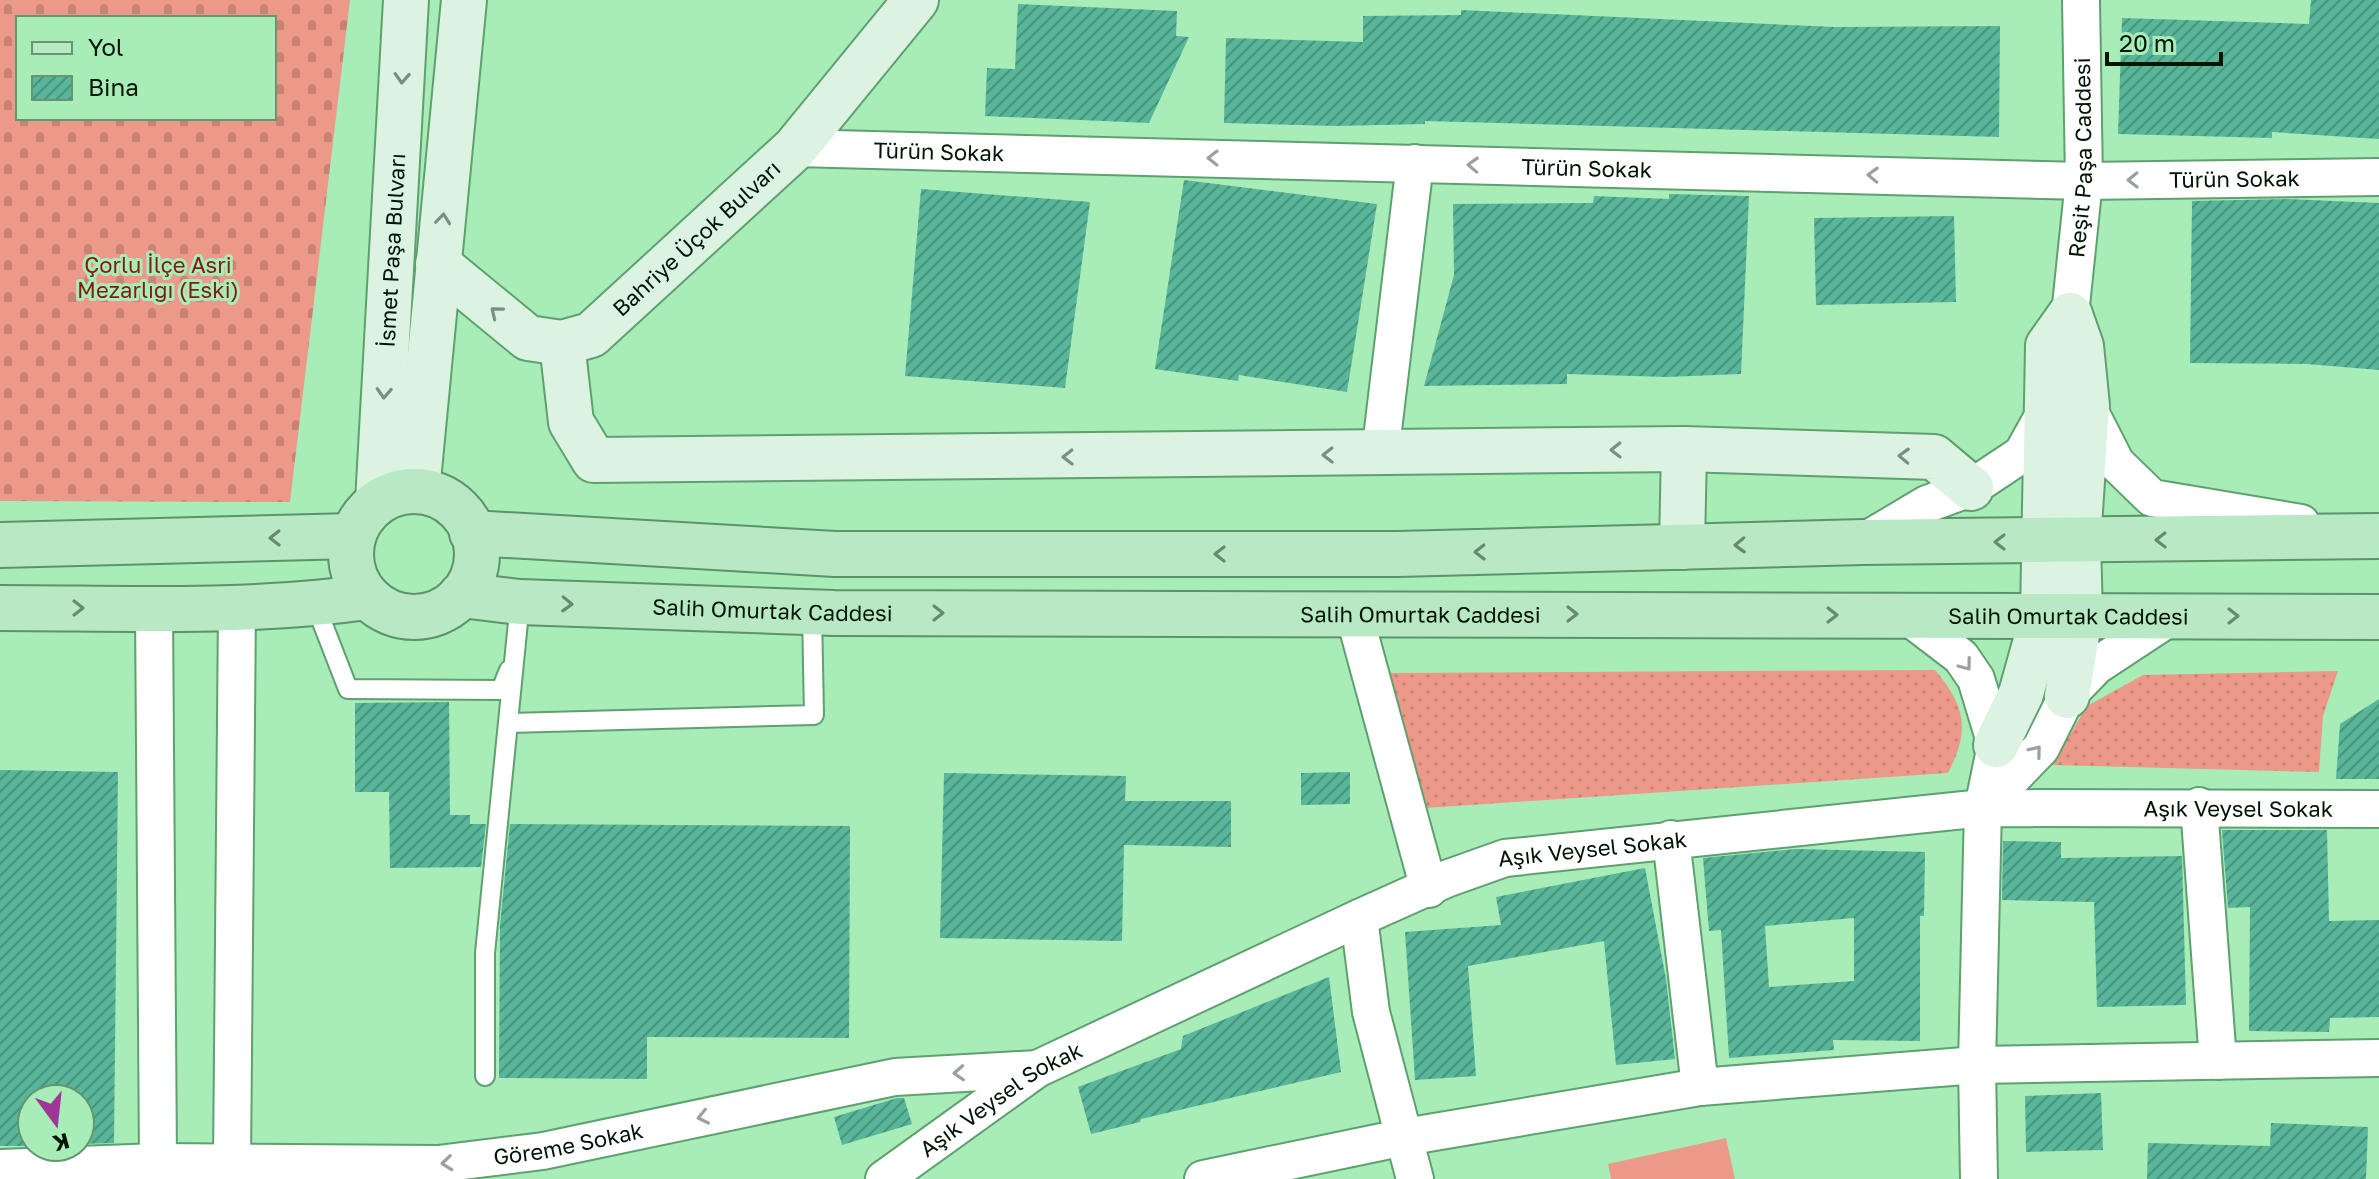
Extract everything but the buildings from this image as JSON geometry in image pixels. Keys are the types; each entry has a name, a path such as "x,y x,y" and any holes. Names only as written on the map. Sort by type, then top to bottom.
{"main road":[{"path":"436,495 454,505 472,533 477,559 472,579 446,609 427,616 405,617 384,610 367,597 355,579 350,558 353,536 362,517 397,497 436,495"},
{"path":"472,533 835,554 1397,554 1863,542 2378,536"},
{"path":"0,545 353,536"},
{"name":"Salih Omurtak Caddesi","path":"461,595 520,602 812,612 2379,617"},
{"path":"0,608 237,608 315,604 367,597"}],"street":[{"name":"İsmet Paşa Bulvarı","path":"397,497 406,0"},
{"name":"İsmet Paşa Bulvarı","path":"397,497 438,264 464,0"},
{"name":"Bahriye Üçok Bulvarı","path":"562,343 591,335 795,148 916,0"},
{"name":"Reşit Paşa Caddesi","path":"2070,315 2084,181 2081,0"},
{"name":"Türün Sokak","path":"795,148 2084,181 2379,177"},
{"path":"1380,455 1415,163"},
{"path":"438,264 528,338 562,343 571,422 594,460 1380,455 1684,449 1934,457 1971,488"},
{"path":"2067,696 2061,542 2066,408 2048,346 2070,315"},
{"path":"1863,542 1927,504 1971,488 2022,454 2066,408"},
{"path":"2066,408 2152,498 2378,536"},
{"path":"1682,547 1684,449"},
{"path":"154,608 158,1162"},
{"path":"232,1163 237,608"},
{"path":"1354,614 1429,889"},
{"path":"1906,615 1961,657 1976,679 1996,745"},
{"path":"1979,1179 1977,1065 1983,808 1996,745 2062,615"},
{"path":"1983,808 2041,748 2067,696 2096,666 2172,616"},
{"path":"2199,806 2218,1061"},
{"name":"Aşık Veysel Sokak","path":"884,1179 918,1169 1037,1069 1359,918 1446,879 1505,858 1983,808 2199,806 2379,809"},
{"path":"1671,839 1700,1087"},
{"path":"1359,918 1371,1012 1415,1179"},
{"path":"1203,1179 1405,1137 1700,1087 1977,1065 2379,1058"},
{"name":"Göreme Sokak","path":"0,1168 158,1162 377,1172 543,1151 895,1077 1037,1069"}],"lane":[{"path":"485,1076 485,953 518,647 520,602"},
{"path":"315,604 348,689 501,690 518,647"},
{"path":"509,723 814,715 812,612"}],"green space":[{"name":"Çorlu İlçe Asri Mezarlığı (Eski)","path":"0,0 350,0 290,502 0,501"},
{"path":"1935,670 1953,696 1961,719 1960,744 1948,773 1426,808 1387,673"},
{"path":"2338,671 2323,716 2319,772 2052,765 2087,706 2143,675"},
{"path":"1726,1138 1735,1179 1611,1179 1608,1164"}]}
